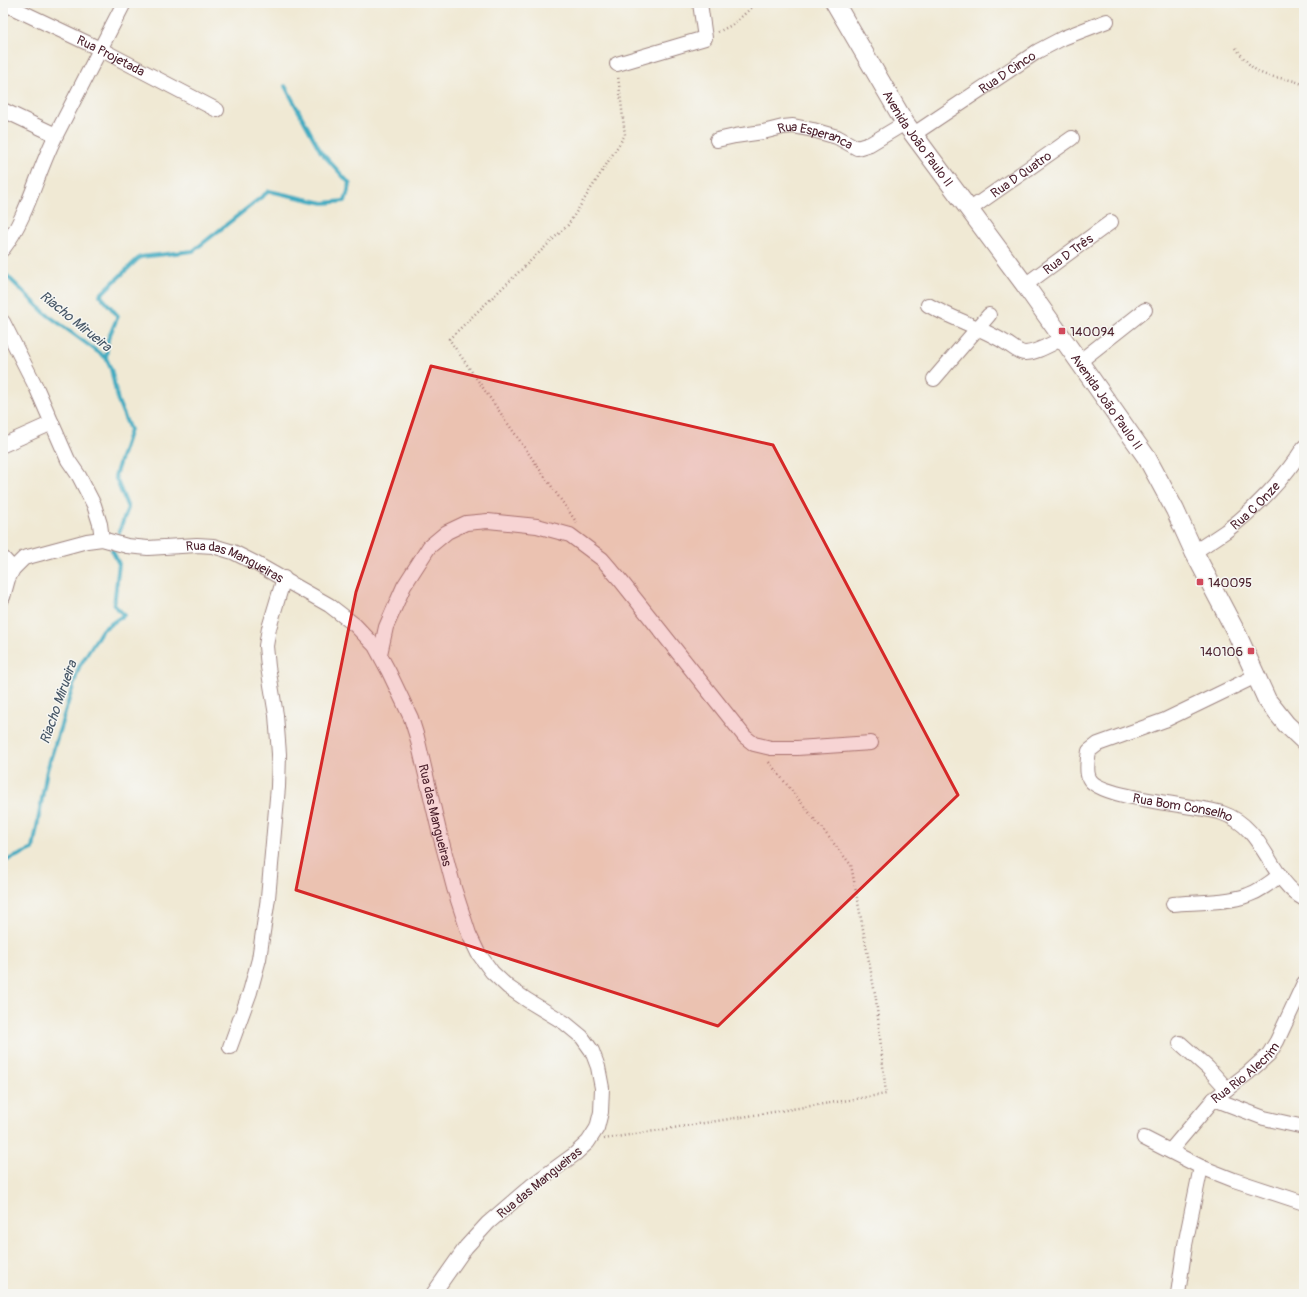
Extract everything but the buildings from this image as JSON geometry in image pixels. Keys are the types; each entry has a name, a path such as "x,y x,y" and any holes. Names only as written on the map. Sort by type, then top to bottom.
{"main road":[{"name":"Avenida João Paulo II","path":"834,3 910,129 1025,286 1146,458 1175,510 1194,552 1237,634 1267,700 1286,724 1304,741"}],"street":[{"name":"Rua Projetada","path":"3,3 100,49 217,110"},
{"path":"3,250 19,221 49,150 124,3"},
{"path":"617,64 705,38 700,3"},
{"name":"Rua D Cinco","path":"910,129 1038,51 1063,38 1106,21"},
{"path":"3,110 56,136"},
{"name":"Rua Esperanca","path":"717,140 793,126 837,137 857,148 910,129"},
{"name":"Rua D Quatro","path":"969,210 1072,138"},
{"name":"Rua D Três","path":"1025,286 1111,222"},
{"path":"928,305 948,316 993,336 1018,351 1025,353 1062,339"},
{"path":"1079,362 1145,310"},
{"path":"934,379 989,315"},
{"path":"3,322 23,359 68,460 80,476 94,505 100,524 102,539"},
{"path":"3,445 52,423"},
{"name":"Rua C Onze","path":"1194,552 1226,531 1251,510 1302,455"},
{"path":"380,654 386,627 404,586 429,547 447,532 466,523 488,521 537,526 570,535 602,559 621,580 745,737 754,744 771,748 796,748 871,743"},
{"name":"Rua das Mangueiras","path":"3,597 8,579 13,569 24,558 88,541 102,539 127,546 148,548 197,545 213,546 233,552 284,578 329,605 355,625 375,646 380,654 411,718 417,737 438,831 454,888 469,934 478,953 492,972 508,987 565,1023 582,1037 592,1051 598,1067 602,1088 601,1112 597,1128 588,1142 575,1154 531,1186 488,1223 466,1247 433,1294"},
{"path":"3,558 13,569"},
{"path":"230,1047 250,992 259,959 268,898 278,787 279,754 276,715 266,646 269,628 284,578"},
{"name":"Rua Bom Conselho","path":"1256,676 1150,727 1117,736 1098,744 1089,751 1087,761 1088,778 1095,785 1111,791 1146,800 1221,813 1233,818 1243,824 1252,834 1291,890 1304,899"},
{"path":"1173,904 1224,900 1246,896 1258,891 1280,875"},
{"name":"Rua Rio Alecrim","path":"1170,1151 1214,1098 1248,1073 1269,1054 1277,1041 1304,983"},
{"path":"1180,1043 1208,1068 1227,1089"},
{"path":"1214,1098 1264,1118 1304,1126"},
{"path":"1144,1138 1201,1167 1234,1180 1304,1203"},
{"path":"1178,1294 1185,1245 1201,1167"}],"path":[{"path":"705,38 732,25 757,3"},
{"path":"1236,48 1249,65 1260,73 1269,76 1296,80 1304,85"},
{"path":"579,526 449,339 568,225 625,135 617,64"},
{"path":"588,1142 886,1094 876,998 851,865 754,744"}],"highlighted area":[{"path":"431,366 773,445 958,795 718,1026 296,890 356,592"}],"waterway":[{"path":"106,358 108,339 118,316 100,295 140,257 193,251 269,191 324,203 345,201 350,184 321,152 285,86"},
{"name":"Riacho Mirueira","path":"3,272 45,313 106,358 111,369 118,401 130,430 115,476 128,508 119,532"},
{"name":"Riacho Mirueira","path":"3,862 33,849 47,770 79,667 102,630 124,615 114,605 119,564 112,550"}],"place":[{"name":"140094","path":"1062,331"},
{"name":"140095","path":"1200,582"},
{"name":"140106","path":"1251,651"}]}
